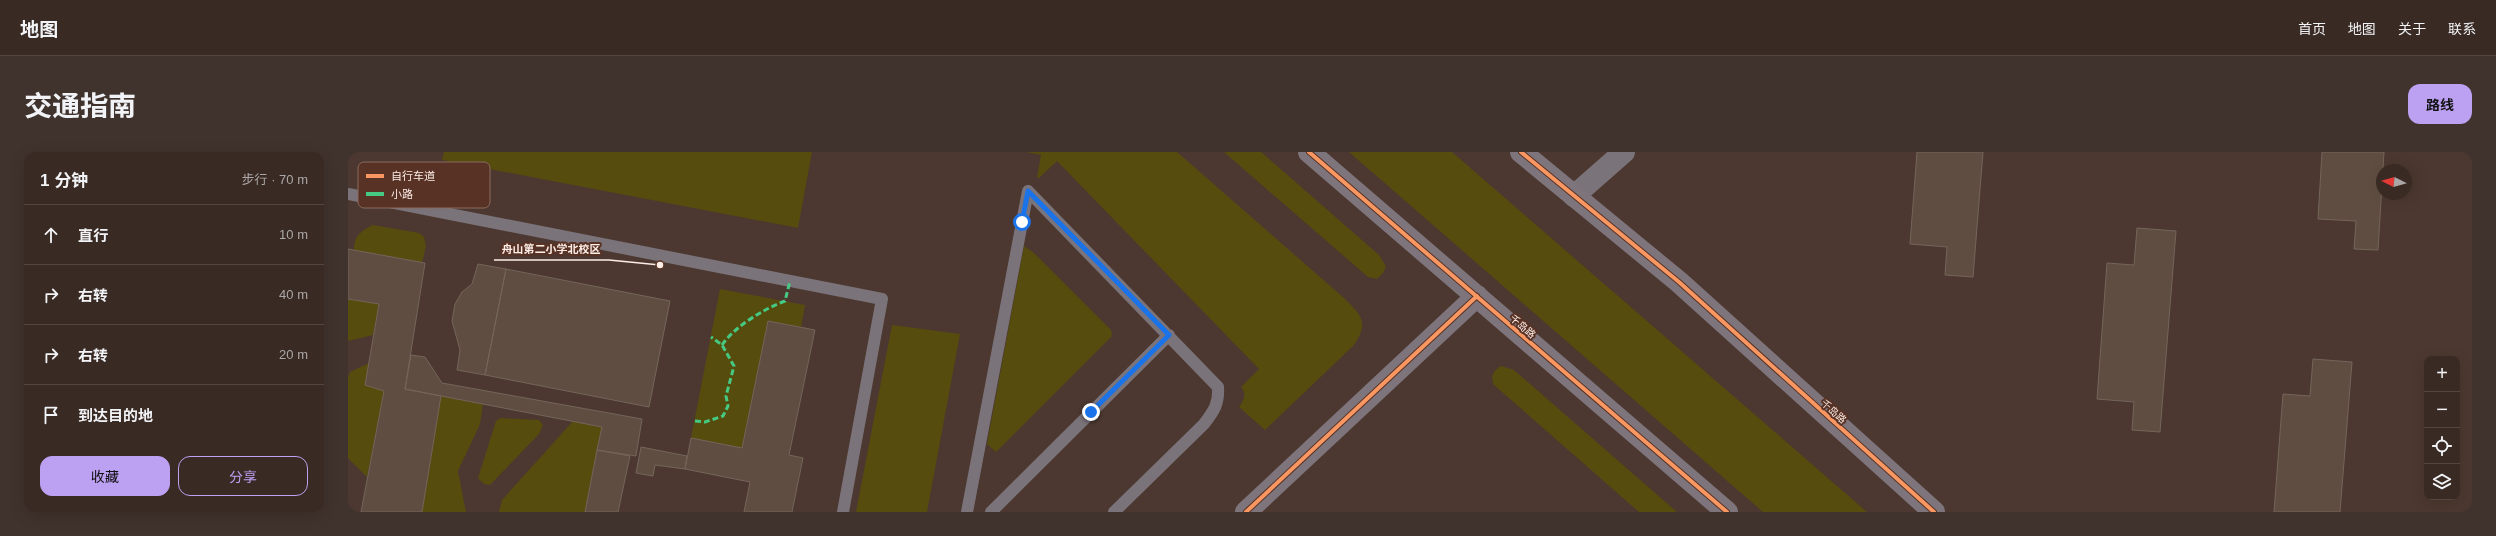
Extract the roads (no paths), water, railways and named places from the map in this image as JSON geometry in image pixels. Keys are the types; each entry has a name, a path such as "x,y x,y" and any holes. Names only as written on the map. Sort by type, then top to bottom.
{"street":[{"name":"千岛路","path":"1309,152 1727,512"},
{"name":"千岛路","path":"1521,152 1679,282 1934,512"},
{"path":"1574,196 1624,152"},
{"path":"1246,512 1477,296"}],"lane":[{"path":"967,512 1028,191 1212,379 1218,387 1219,400 1204,424 1114,512"},
{"path":"348,194 358,196"},
{"path":"419,208 882,299 843,512"},
{"path":"991,512 1169,335"}],"place":[{"name":"舟山第二小学北校区","path":"660,265"}]}
